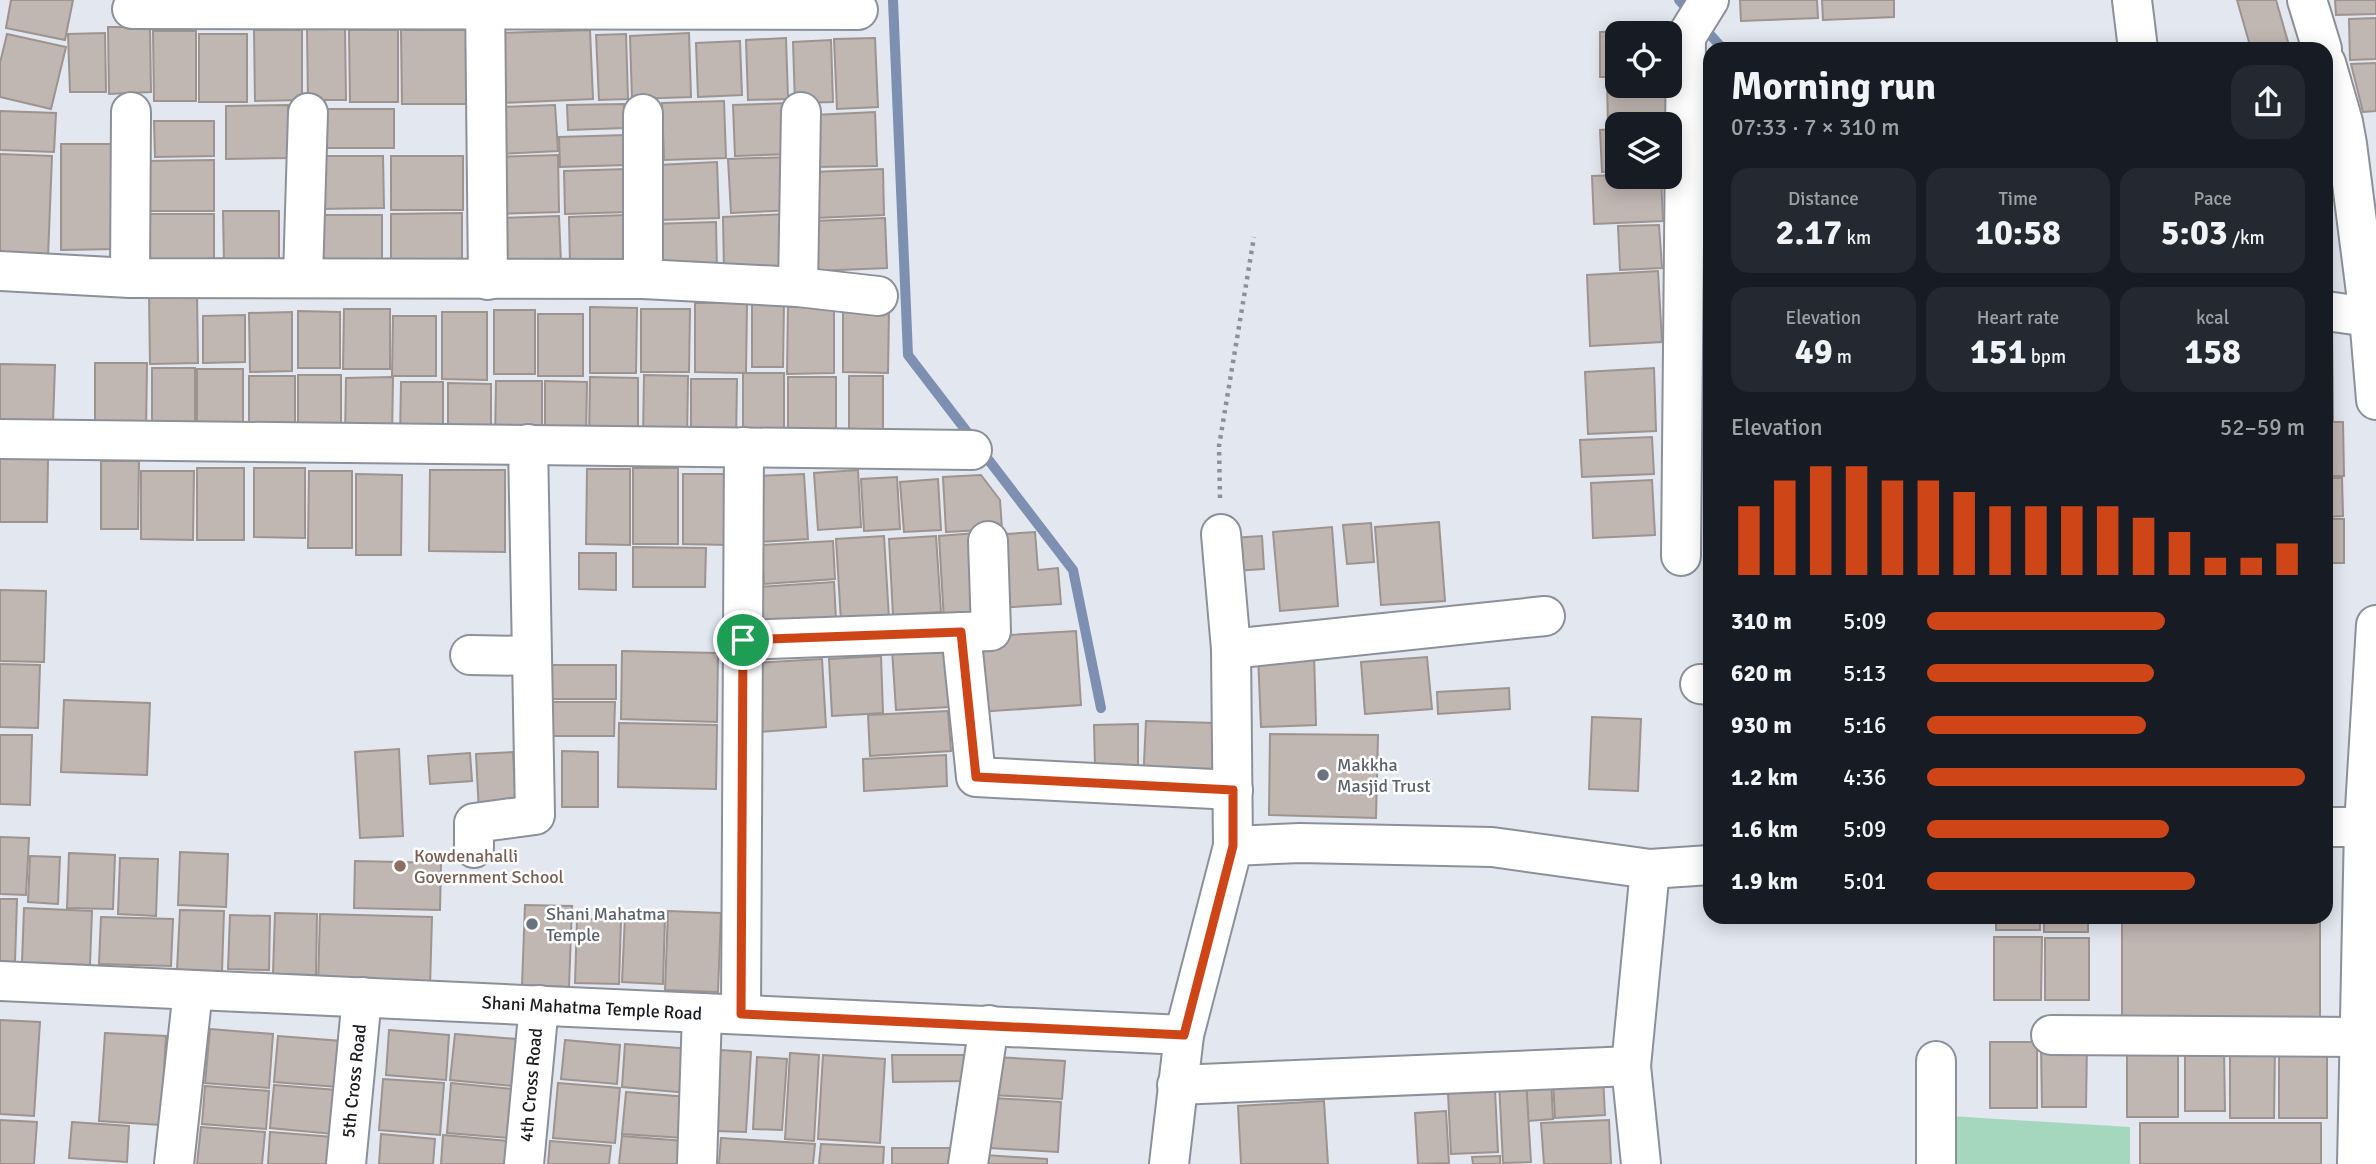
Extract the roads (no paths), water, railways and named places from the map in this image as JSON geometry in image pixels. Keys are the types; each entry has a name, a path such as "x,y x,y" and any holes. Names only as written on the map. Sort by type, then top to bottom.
{"street":[{"path":"1682,556 1696,419 1686,37 1709,0"},
{"path":"2132,0 2137,42"},
{"path":"2307,0 2320,42"},
{"path":"132,9 773,4 858,10"},
{"path":"485,5 488,280"},
{"path":"2333,77 2361,135 2376,400"},
{"path":"130,278 131,112"},
{"path":"798,287 802,112"},
{"path":"303,277 308,113"},
{"path":"643,114 643,279"},
{"path":"0,271 130,278 643,279 798,287 878,296"},
{"path":"2333,312 2373,317"},
{"path":"0,439 972,450"},
{"path":"474,848 474,823 535,815 527,444"},
{"path":"741,1014 744,447"},
{"path":"1169,1164 1184,1035 1233,846 1231,649 1221,534"},
{"path":"743,640 991,631 988,541"},
{"path":"1231,649 1545,616"},
{"path":"2357,1164 2358,1038 2370,826 2376,625"},
{"path":"961,632 976,777 1233,790"},
{"path":"470,654 532,656"},
{"path":"2333,827 2370,826"},
{"path":"1233,846 1300,843 1492,846 1650,869 1703,865"},
{"path":"1641,1164 1631,1066 1650,869"},
{"name":"Shani Mahatma Temple Road","path":"0,981 1184,1035"},
{"path":"174,1164 193,989"},
{"name":"5th Cross Road","path":"346,1164 362,997"},
{"name":"4th Cross Road","path":"524,1164 539,1005"},
{"path":"697,1164 702,1013"},
{"path":"968,1164 989,1026"},
{"path":"2051,1035 2358,1038"},
{"path":"1936,1061 1936,1164"},
{"path":"1177,1085 1631,1066"}],"waterway":[{"path":"893,0 908,355 1073,570 1101,708"},
{"path":"1679,0 1717,42"}],"place":[{"name":"Makkha Masjid Trust","path":"1323,775"},
{"name":"Kowdenahalli Government School","path":"400,866"},
{"name":"Shani Mahatma Temple","path":"532,924"}]}
